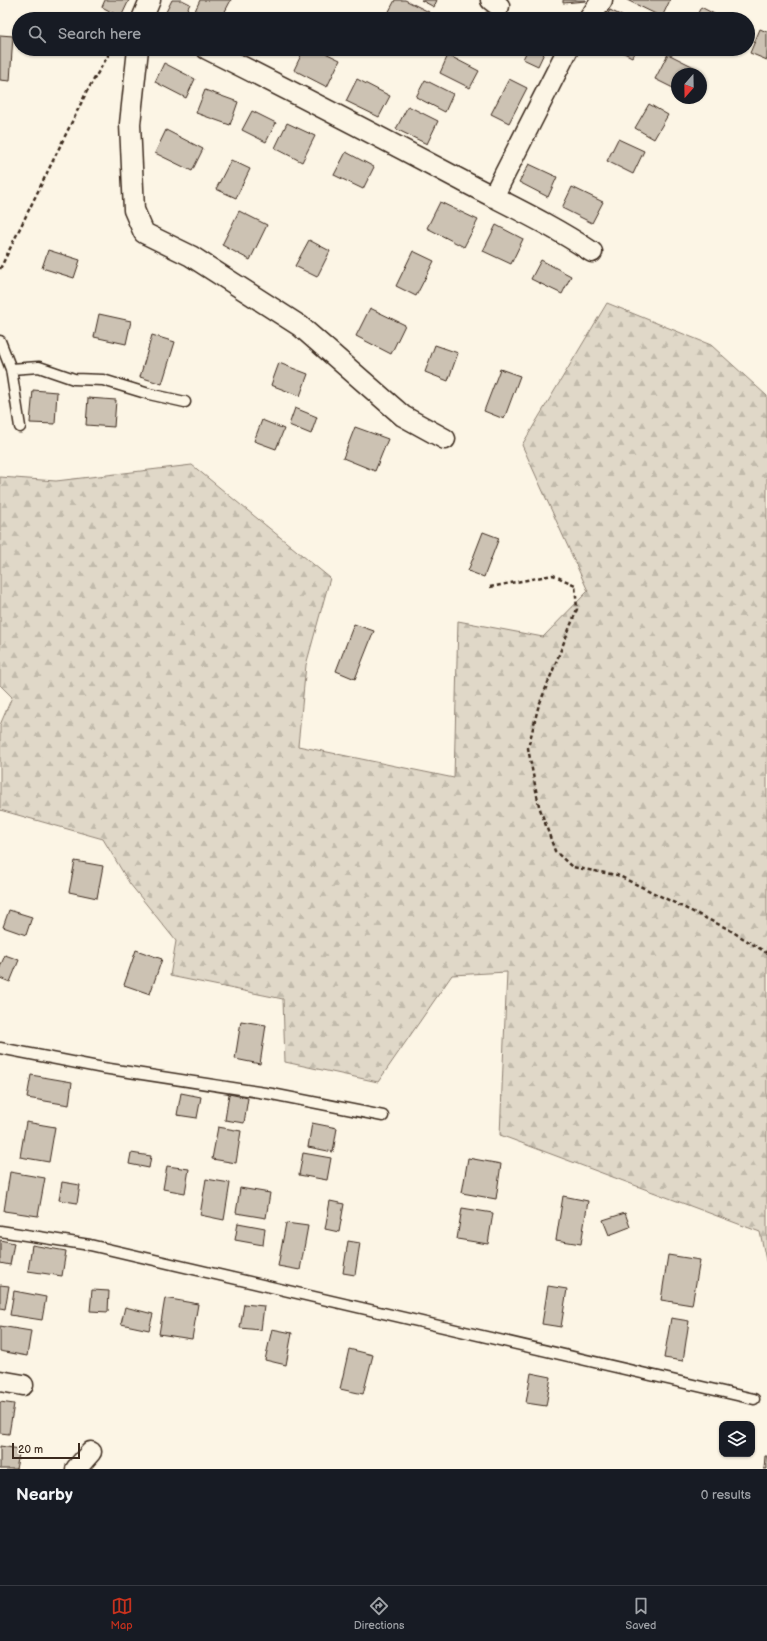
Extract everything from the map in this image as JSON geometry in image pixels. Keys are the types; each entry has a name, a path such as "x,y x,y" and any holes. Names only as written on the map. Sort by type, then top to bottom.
{"street":[{"path":"594,12 602,0"},
{"path":"137,56 130,124 134,210 144,233 191,256 300,326 403,416 445,439"},
{"path":"221,56 320,106 493,197 577,242 592,252"},
{"path":"493,197 564,56"},
{"path":"0,1381 23,1385"},
{"path":"76,1469 91,1452"}],"lane":[{"path":"0,341 11,368 20,427"},
{"path":"11,368 39,367 74,379 103,380 149,394 185,402"},
{"path":"0,1048 103,1068 272,1094 383,1116"},
{"path":"0,1230 90,1245 754,1399"}],"path":[{"path":"0,269 87,91 108,56"},
{"path":"490,587 553,575 575,585 577,609 538,708 528,748 539,806 555,851 572,867 617,875 728,929 767,952"}],"green space":[{"path":"607,303 711,345 767,396 767,1265 760,1232 500,1135 507,972 452,975 378,1082 285,1062 283,999 170,976 176,941 130,884 103,839 0,810 0,725 12,697 0,685 0,477 56,481 192,465 330,578 306,665 298,746 454,778 458,621 543,637 588,591 522,445"}],"building":[{"path":"105,0 129,0 123,12 112,12 102,7"},
{"path":"172,0 182,0 190,4 186,12 166,12"},
{"path":"200,0 231,0 225,12 194,12"},
{"path":"395,0 405,0 429,12 389,12"},
{"path":"421,0 437,0 434,7"},
{"path":"563,0 586,0 586,1 563,3"},
{"path":"627,0 670,0 664,12 652,12"},
{"path":"701,7 710,12 698,12"},
{"path":"760,29 767,32 767,60 755,55 755,41"},
{"path":"0,35 12,36 10,81 0,80"},
{"path":"301,56 332,56 340,60 327,87 294,70"},
{"path":"448,56 479,71 470,88 440,73"},
{"path":"524,56 543,56 538,66 523,59"},
{"path":"667,56 672,56 696,68 671,68 671,87 655,79"},
{"path":"164,63 195,79 186,98 155,82"},
{"path":"357,79 390,96 379,117 346,101"},
{"path":"509,79 527,88 509,123 491,114"},
{"path":"425,80 453,94 445,112 416,97"},
{"path":"205,90 238,102 230,125 196,113"},
{"path":"649,104 668,115 654,139 635,128"},
{"path":"408,106 438,121 427,144 396,129"},
{"path":"252,111 276,123 266,142 242,130"},
{"path":"287,123 315,136 302,162 275,148"},
{"path":"166,130 203,149 192,171 155,153"},
{"path":"618,139 644,151 633,174 607,161"},
{"path":"346,152 374,167 363,189 334,175"},
{"path":"231,160 250,169 236,198 216,189"},
{"path":"529,164 557,177 548,197 519,182"},
{"path":"572,187 603,202 592,223 562,208"},
{"path":"440,202 478,220 464,247 427,228"},
{"path":"239,211 267,225 250,260 222,245"},
{"path":"496,225 523,239 511,264 483,251"},
{"path":"309,240 330,251 317,277 295,266"},
{"path":"48,250 80,260 74,278 42,268"},
{"path":"413,251 434,261 416,296 396,286"},
{"path":"541,260 571,276 562,294 531,279"},
{"path":"370,308 405,325 391,354 356,336"},
{"path":"99,314 131,321 126,344 94,337"},
{"path":"152,335 175,342 162,384 140,377"},
{"path":"435,345 458,353 448,381 425,372"},
{"path":"279,363 308,374 300,396 271,385"},
{"path":"500,369 520,376 504,419 484,411"},
{"path":"33,390 57,392 55,424 30,423"},
{"path":"88,398 116,400 114,427 86,425"},
{"path":"295,408 317,417 311,434 289,425"},
{"path":"262,420 284,429 276,449 254,441"},
{"path":"355,427 388,439 375,471 343,458"},
{"path":"483,532 499,538 484,577 468,571"},
{"path":"354,624 374,631 355,679 336,671"},
{"path":"75,861 103,866 97,898 69,892"},
{"path":"9,910 32,917 26,935 3,927"},
{"path":"136,950 162,959 150,994 124,985"},
{"path":"5,955 19,960 10,982 0,978 0,967"},
{"path":"241,1021 266,1025 260,1064 235,1059"},
{"path":"31,1075 72,1082 69,1105 27,1098"},
{"path":"181,1093 201,1097 197,1118 177,1115"},
{"path":"229,1094 248,1098 244,1123 225,1120"},
{"path":"26,1122 55,1127 49,1162 20,1157"},
{"path":"312,1123 337,1128 333,1152 308,1147"},
{"path":"218,1127 241,1131 236,1163 212,1159"},
{"path":"131,1153 151,1156 149,1168 129,1164"},
{"path":"303,1153 331,1158 327,1180 299,1175"},
{"path":"468,1158 501,1164 496,1199 462,1193"},
{"path":"167,1166 189,1169 185,1193 163,1189"},
{"path":"10,1172 45,1178 38,1216 4,1211"},
{"path":"206,1179 230,1183 224,1220 200,1215"},
{"path":"62,1182 80,1185 77,1203 59,1200"},
{"path":"240,1188 270,1193 266,1218 236,1213"},
{"path":"563,1196 588,1201 581,1244 556,1240"},
{"path":"330,1201 344,1204 339,1232 325,1229"},
{"path":"462,1208 493,1213 488,1244 457,1239"},
{"path":"625,1213 630,1227 609,1235 603,1220"},
{"path":"238,1223 265,1228 263,1245 235,1240"},
{"path":"286,1223 308,1226 300,1270 278,1266"},
{"path":"0,1240 14,1243 10,1265 0,1263"},
{"path":"348,1241 360,1243 355,1275 343,1273"},
{"path":"32,1245 66,1251 62,1276 28,1271"},
{"path":"668,1255 700,1260 692,1305 661,1300"},
{"path":"0,1285 9,1286 5,1309 0,1308"},
{"path":"548,1286 567,1289 561,1327 542,1324"},
{"path":"92,1290 109,1291 108,1312 90,1311"},
{"path":"14,1291 46,1297 42,1320 10,1315"},
{"path":"165,1298 198,1304 192,1339 159,1334"},
{"path":"244,1304 264,1306 261,1330 240,1328"},
{"path":"125,1307 153,1314 149,1330 121,1324"},
{"path":"671,1318 689,1321 683,1361 664,1358"},
{"path":"0,1326 31,1331 27,1356 0,1351"},
{"path":"272,1329 292,1333 286,1365 265,1360"},
{"path":"349,1349 373,1355 363,1394 340,1389"},
{"path":"531,1373 551,1377 546,1406 526,1403"},
{"path":"0,1402 14,1404 9,1434 0,1433"},
{"path":"0,1446 20,1449 16,1469 0,1469"},
{"path":"765,1456 767,1456 767,1469 764,1469"}]}
